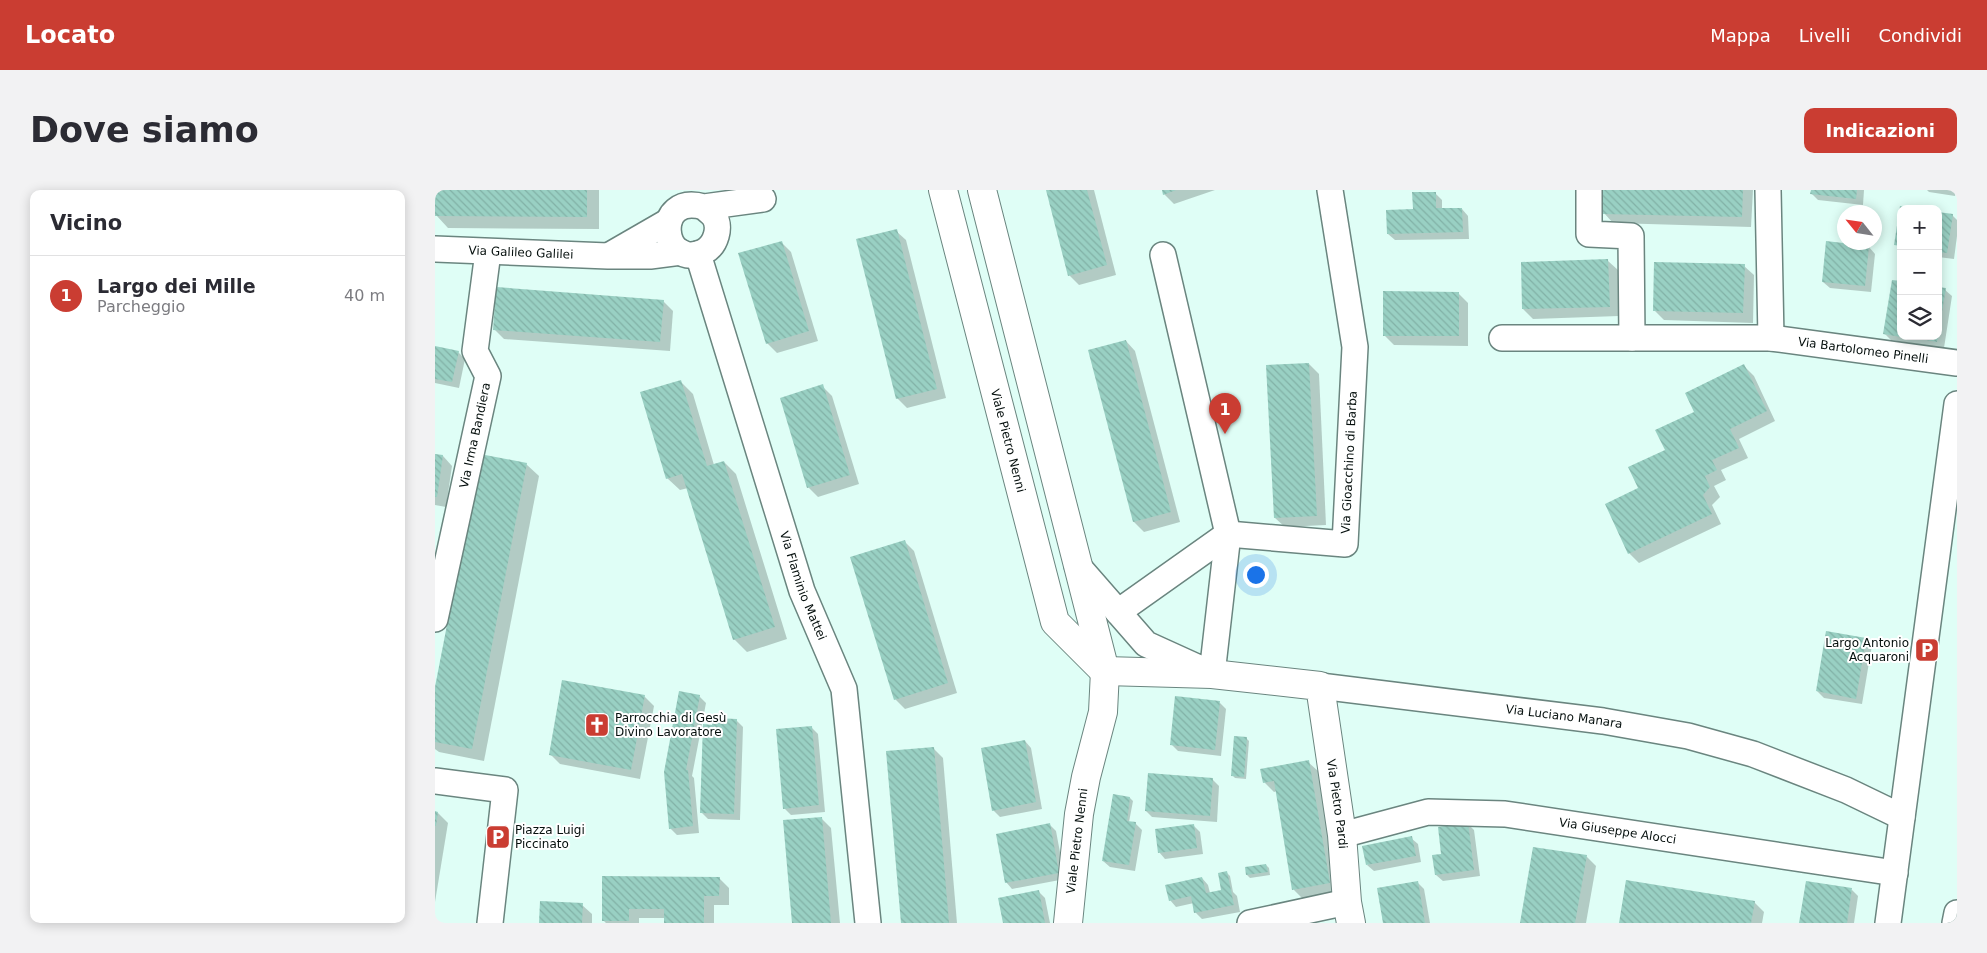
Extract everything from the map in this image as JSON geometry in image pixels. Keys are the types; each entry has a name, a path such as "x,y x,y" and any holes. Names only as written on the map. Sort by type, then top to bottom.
{"street":[{"name":"Viale Pietro Nenni","path":"943,190 1055,622 1105,671"},
{"name":"Viale Pietro Nenni","path":"982,190 1105,671 1103,712 1086,777 1079,814 1068,923"},
{"name":"Via Gioacchino di Barba","path":"1228,534 1345,544 1355,347 1330,190"},
{"path":"1589,190 1589,234 1631,236 1632,338"},
{"path":"1768,190 1771,338"},
{"path":"704,207 713,216 717,224 717,236 697,250 673,246 667,229 669,221 675,211 683,206 695,205 704,207 772,194"},
{"path":"697,250 772,194"},
{"path":"607,256 669,221"},
{"name":"Via Galileo Galilei","path":"435,249 607,256 650,256 697,250"},
{"name":"Via Flaminio Mattei","path":"697,250 802,591 844,689 868,923"},
{"name":"Via Irma Bandiera","path":"435,619 488,376 475,350 488,252"},
{"path":"1077,565 1146,644 1212,674 1228,534 1163,255"},
{"name":"Via Bartolomeo Pinelli","path":"1502,338 1771,338 1957,363"},
{"path":"1888,923 1902,818 1953,486 1957,404"},
{"path":"1118,612 1228,534"},
{"name":"Via Luciano Manara","path":"1105,671 1212,674 1321,686 1603,722 1687,736 1753,754 1846,790 1902,818"},
{"name":"Via Pietro Pardi","path":"1321,686 1342,836 1349,912"},
{"path":"435,781 505,790 489,923"},
{"name":"Via Giuseppe Alocci","path":"1342,836 1428,812 1505,814 1895,873"},
{"path":"1250,923 1349,912"},
{"path":"1955,923 1957,913"}],"building":[{"path":"435,190 587,190 587,217 435,216"},
{"path":"1046,190 1087,190 1107,265 1068,276"},
{"path":"1162,190 1176,190 1163,195"},
{"path":"1603,190 1743,190 1742,217 1602,214"},
{"path":"1811,190 1857,190 1856,199 1810,194"},
{"path":"1412,192 1436,192 1436,208 1462,208 1463,232 1387,234 1386,210 1413,209"},
{"path":"1942,213 1953,214 1947,253 1942,252"},
{"path":"1897,226 1897,245 1894,245"},
{"path":"897,229 937,389 896,399 856,239"},
{"path":"782,241 809,331 766,344 738,253"},
{"path":"1826,241 1837,242 1837,250 1869,250 1865,286 1822,282"},
{"path":"1608,259 1610,307 1522,309 1521,262"},
{"path":"1654,262 1745,264 1743,313 1653,311"},
{"path":"1892,280 1897,281 1897,336 1883,334"},
{"path":"496,287 664,300 660,342 493,330"},
{"path":"1942,288 1946,288 1942,311"},
{"path":"1383,291 1459,292 1459,336 1383,336"},
{"path":"1126,340 1171,512 1133,522 1088,350"},
{"path":"435,346 459,351 452,382 435,379"},
{"path":"1309,363 1317,516 1274,518 1266,365"},
{"path":"1744,364 1767,411 1730,429 1739,448 1712,460 1717,470 1705,476 1710,487 1703,495 1712,514 1628,554 1605,504 1638,488 1628,467 1665,450 1655,430 1694,412 1685,393"},
{"path":"681,380 707,466 724,461 775,627 733,640 682,474 666,479 640,392"},
{"path":"823,384 850,475 807,488 780,398"},
{"path":"435,454 443,455 437,497 435,497"},
{"path":"480,454 527,463 472,749 435,742 435,687"},
{"path":"905,540 948,683 894,700 850,557"},
{"path":"1826,631 1866,638 1856,699 1816,691"},
{"name":"Parrocchia di Gesù Divino Lavoratore","path":"562,680 645,695 631,770 549,755"},
{"path":"679,691 700,695 686,770 688,770 693,826 669,829 664,772"},
{"path":"1175,696 1220,701 1215,750 1170,745"},
{"path":"713,718 737,719 734,814 700,813 703,724 712,725"},
{"path":"812,726 819,805 783,809 776,729"},
{"path":"1234,736 1247,737 1244,777 1231,776"},
{"path":"1025,740 1036,802 992,811 981,748"},
{"path":"934,747 949,923 901,923 886,751"},
{"path":"1309,760 1330,883 1292,890 1274,781 1263,783 1260,769"},
{"path":"1148,773 1213,778 1210,816 1145,811"},
{"path":"1113,794 1130,797 1127,821 1136,822 1129,865 1102,861"},
{"path":"435,811 438,812 436,826 435,826"},
{"path":"822,817 831,923 792,923 783,820"},
{"path":"1468,822 1474,870 1435,875 1432,855 1441,854 1438,827"},
{"path":"1050,823 1059,873 1005,883 996,834"},
{"path":"1194,824 1197,848 1158,853 1155,829"},
{"path":"1412,836 1416,856 1366,865 1362,846"},
{"path":"1533,847 1587,855 1575,923 1520,923"},
{"path":"1266,864 1268,872 1246,875 1245,867"},
{"path":"1227,871 1234,905 1194,913 1191,896 1169,901 1165,885 1202,877 1206,893 1221,890 1218,873"},
{"path":"602,876 720,877 719,896 704,896 704,923 664,923 664,909 629,909 629,921 602,921"},
{"path":"1626,880 1755,901 1751,923 1619,923"},
{"path":"1418,881 1425,923 1383,923 1377,888"},
{"path":"1806,881 1852,888 1847,923 1799,923"},
{"path":"1039,890 1045,923 1003,923 998,898"},
{"path":"540,901 583,903 582,923 539,923"}],"place":[{"name":"Largo dei Mille","path":"1225,434"},
{"name":"Largo Antonio Acquaroni","path":"1927,650"},
{"name":"Parrocchia di Gesù Divino Lavoratore","path":"597,725"},
{"name":"Piazza Luigi Piccinato","path":"498,837"}]}
